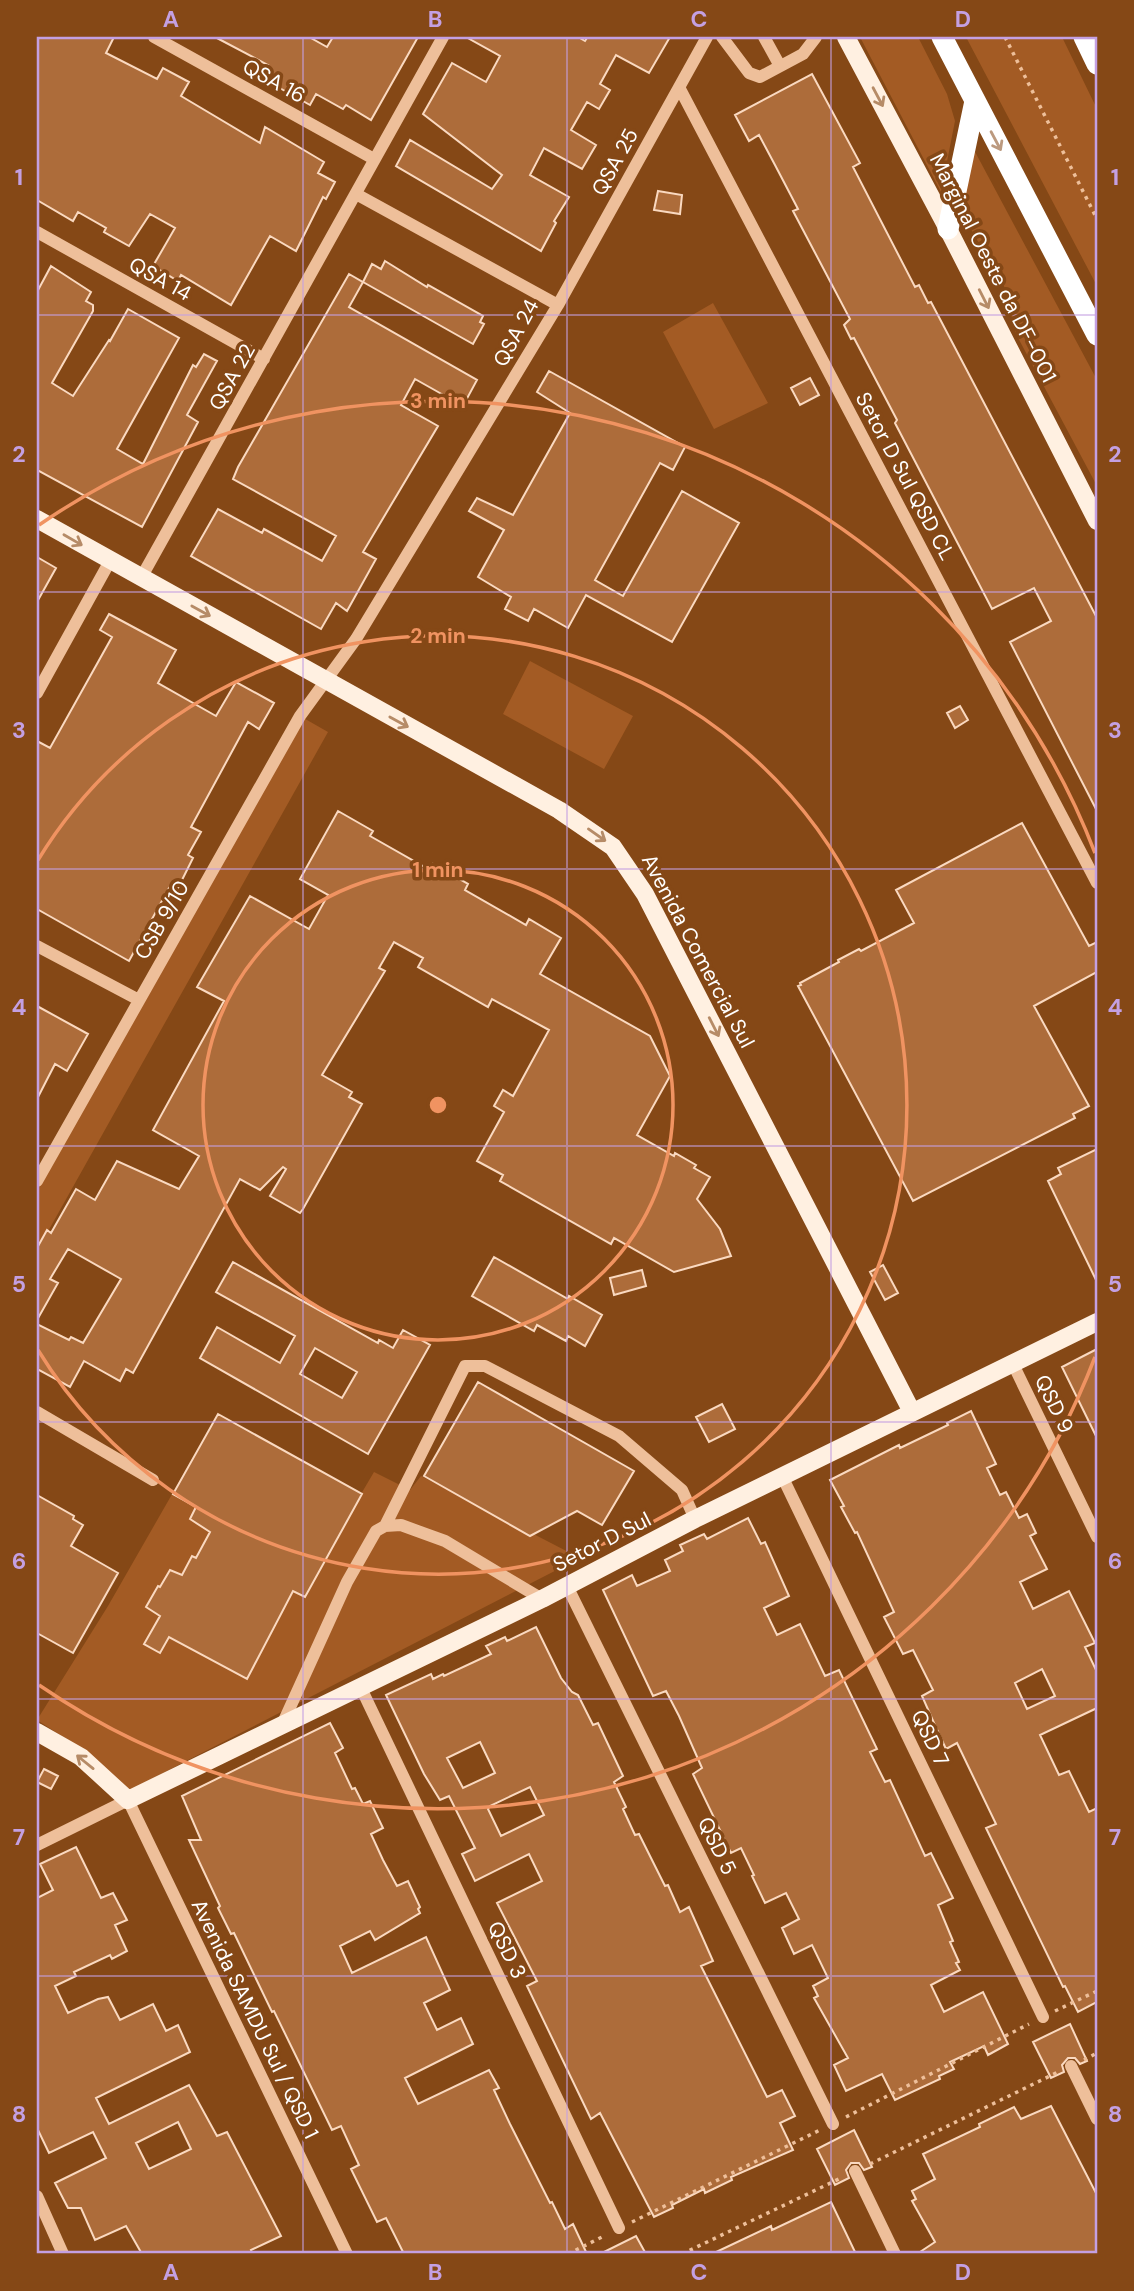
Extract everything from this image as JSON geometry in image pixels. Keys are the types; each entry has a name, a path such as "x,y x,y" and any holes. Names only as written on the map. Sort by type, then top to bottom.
{"highway":[{"path":"943,37 1097,335"},
{"path":"1084,37 1097,64"},
{"path":"948,229 975,101"}],"main road":[{"name":"Marginal Oeste da DF-001","path":"846,37 948,229 1097,521"},
{"name":"Avenida Comercial Sul","path":"37,519 559,810 613,847 645,894 912,1412"},
{"name":"Setor D Sul","path":"128,1800 542,1599 695,1519 1097,1322"},
{"path":"37,1732 81,1757 128,1800"}],"street":[{"name":"QSA 16","path":"155,37 374,159"},
{"name":"QSA 22","path":"141,578 443,37"},
{"name":"QSA 25","path":"558,306 707,37"},
{"path":"722,37 749,73 760,77 803,54 816,37"},
{"path":"764,37 780,66"},
{"name":"Setor D Sul QSD CL","path":"679,87 1097,883"},
{"name":"QSA 24","path":"325,680 356,639 558,306 356,194"},
{"name":"QSA 14","path":"37,232 264,359"},
{"path":"37,694 110,561"},
{"name":"CSB 9/10","path":"37,1181 300,716 325,680"},
{"path":"37,946 139,1000"},
{"name":"QSD 9","path":"1013,1364 1097,1537"},
{"path":"384,1526 465,1366 485,1366 619,1436 682,1490 695,1519"},
{"path":"37,1412 153,1480"},
{"name":"QSD 7","path":"782,1476 1044,2017"},
{"path":"281,1726 347,1582 376,1531 384,1526 401,1525 444,1541 542,1599"},
{"name":"QSD 5","path":"567,1586 833,2124"},
{"name":"QSD 3","path":"361,1688 619,2228"},
{"path":"37,1845 128,1800"},
{"name":"Avenida SAMDU Sul / QSD 1","path":"128,1800 347,2254"},
{"path":"1072,2066 1097,2119"},
{"path":"855,2171 895,2254"},
{"path":"37,2196 63,2254"}],"path":[{"path":"1005,37 1097,219"},
{"path":"682,2254 1097,2053"}],"shaded area":[{"path":"860,37 918,37 947,94 955,121 941,192"},
{"path":"966,37 1062,37 1097,109 1097,286"},
{"path":"973,148 1097,380 1097,486 1016,334 1004,286 962,214"},
{"path":"713,303 768,403 714,429 663,332"},
{"path":"530,661 633,716 604,769 503,714"},
{"path":"300,716 328,732 37,1251 37,1181"},
{"path":"218,1414 361,1494 374,1472 410,1490 421,1476 580,1558 130,1790 85,1751 37,1720 108,1606"}],"building":[{"path":"37,37 114,37 106,53 157,79 163,68 189,82 181,96 260,143 265,127 324,162 318,173 335,182 326,199 323,197 296,251 270,236 231,305 181,275 178,281 153,266 175,228 150,214 129,246 104,232 106,228 78,212 73,221 37,200"},
{"path":"215,37 309,37 327,47 333,37 418,37 371,120 346,105 343,109 316,94 310,105 260,77 268,65"},
{"path":"466,37 578,37 585,41 585,37 670,37 649,73 616,55 600,84 610,90 599,109 587,102 571,130 596,145 582,169 544,148 530,175 569,197 554,221 556,223 541,251 396,166 410,140 492,189 502,175 423,114 452,63 486,82 500,56"},
{"path":"812,74 860,163 853,167 915,287 919,285 928,303 931,302 1097,618 1097,811 1010,642 1051,621 1034,588 992,609 895,423 897,420 854,338 851,339 844,325 850,319 793,211 798,209 759,135 749,141 735,115"},
{"path":"658,191 682,195 680,214 654,210"},
{"path":"385,261 427,287 428,285 483,316 480,322 484,324 473,344 363,282 372,264 381,269"},
{"path":"51,266 91,292 86,301 93,305 93,311 52,383 73,396 128,309 179,338 117,449 143,464 193,365 196,367 204,354 217,361 187,415 198,422 142,527 37,470 37,292"},
{"path":"349,274 363,282 349,307 477,380 463,406 415,379 401,405 438,426 363,552 376,559 347,611 336,603 321,629 191,556 218,509 262,533 264,529 322,561 336,536 233,479"},
{"path":"549,371 685,447 673,470 660,463 595,580 623,596 682,491 739,523 672,642 586,595 568,628 534,609 528,621 505,609 511,597 478,577 504,530 469,511 477,498 513,515 570,413 537,392"},
{"path":"810,378 819,395 800,405 791,388"},
{"path":"37,557 56,568 37,602"},
{"path":"109,614 176,650 158,683 216,716 236,682 274,703 259,729 248,722 191,827 201,832 188,855 193,858 176,892 169,888 129,961 37,909 37,741 50,748 112,637 100,630"},
{"path":"960,706 968,720 955,728 947,713"},
{"path":"338,811 373,831 370,836 430,870 433,864 468,884 465,890 526,925 529,919 561,938 540,974 650,1036 670,1076 637,1135 696,1165 694,1168 710,1177 697,1199 720,1229 731,1256 674,1272 614,1238 611,1244 500,1181 503,1175 477,1161 504,1112 494,1106 503,1090 513,1096 549,1030 492,999 488,1007 418,967 423,958 394,942 379,968 385,971 322,1075 352,1092 349,1097 362,1104 303,1209 300,1213 270,1196 286,1169 283,1167 260,1190 240,1179 133,1373 126,1369 120,1381 84,1361 70,1387 37,1369 37,1324 69,1340 71,1337 83,1343 121,1279 68,1249 50,1279 58,1283 37,1320 37,1248 47,1230 51,1233 76,1189 95,1200 117,1161 179,1189 199,1156 153,1130 224,1001 197,987 250,896 309,929 328,895 300,879"},
{"path":"1022,823 1089,946 1097,942 1097,972 1034,1006 1089,1106 1073,1114 1075,1118 913,1201 798,986 839,962 838,960 914,923 896,890"},
{"path":"37,1006 88,1034 67,1071 55,1064 37,1099"},
{"path":"1097,1149 1097,1282 1048,1181 1061,1174 1058,1168"},
{"path":"494,1257 602,1315 585,1346 568,1336 566,1341 537,1325 534,1331 472,1296"},
{"path":"233,1262 378,1343 379,1340 393,1348 403,1330 430,1345 368,1454 200,1358 217,1327 280,1363 295,1336 216,1292","holes":["315,1348 357,1372 342,1398 300,1374"]},
{"path":"883,1265 898,1293 885,1300 870,1272"},
{"path":"642,1270 646,1286 614,1295 610,1278"},
{"path":"1097,1349 1097,1438 1062,1367"},
{"path":"478,1382 634,1471 602,1525 577,1511 530,1536 424,1476"},
{"path":"722,1404 735,1429 709,1442 696,1417"},
{"path":"971,1411 996,1464 987,1468 1000,1495 1006,1492 1019,1518 1027,1514 1036,1533 1030,1536 1047,1569 1020,1582 1033,1609 1069,1591 1095,1643 1085,1647 1097,1672 1097,1708 1040,1735 1059,1775 1069,1771 1089,1812 1097,1808 1097,2002 1078,2012 1065,1986 1063,1987 986,1828 996,1824 957,1743 946,1749 934,1723 922,1696 933,1690 913,1650 903,1654 884,1617 894,1612 830,1480 899,1445 900,1448 948,1425 947,1423","holes":["1042,1669 1055,1696 1027,1709 1015,1683"]},
{"path":"218,1414 362,1494 305,1597 293,1591 247,1679 169,1637 160,1653 144,1644 160,1616 146,1607 158,1586 160,1587 170,1570 182,1575 192,1556 196,1558 210,1532 190,1519 196,1507 173,1494"},
{"path":"37,1495 74,1516 73,1519 83,1525 71,1546 118,1573 73,1653 37,1633"},
{"path":"748,1518 761,1544 765,1542 789,1596 764,1608 777,1635 800,1624 825,1676 839,1670 877,1749 870,1752 885,1782 890,1780 925,1856 931,1853 953,1898 938,1905 953,1941 950,1942 960,1970 931,1985 944,2012 983,1992 1008,2044 988,2055 984,2046 950,2062 954,2069 939,2076 940,2079 895,2100 882,2074 846,2091 834,2065 848,2058 814,1998 818,1996 813,1986 828,1978 812,1945 794,1954 782,1928 799,1919 786,1893 765,1903 741,1848 731,1853 693,1774 702,1768 679,1716 666,1691 653,1696 603,1590 632,1575 637,1586 670,1571 665,1560 683,1551 680,1545 704,1534 707,1539"},
{"path":"536,1627 561,1678 572,1692 578,1695 593,1725 598,1723 623,1776 614,1782 635,1835 639,1834 680,1912 689,1907 713,1961 701,1966 767,2097 782,2090 795,2116 780,2123 793,2150 731,2177 732,2180 705,2193 704,2189 654,2217 600,2113 591,2119 527,1986 537,1981 497,1903 542,1881 529,1854 475,1881 462,1854 475,1848 449,1796 440,1800 424,1774 386,1695 431,1674 433,1679 443,1674 444,1676 491,1654 486,1646 505,1637 507,1641","holes":["480,1742 495,1773 463,1788 447,1758","530,1787 544,1815 501,1836 488,1809"]},
{"path":"330,1723 343,1748 335,1753 352,1789 355,1788 363,1804 370,1801 383,1828 371,1834 383,1860 397,1886 408,1881 420,1907 420,1913 375,1940 370,1931 340,1946 352,1973 426,1937 450,1990 424,2003 437,2030 461,2018 473,2044 405,2078 418,2104 489,2070 499,2088 494,2090 550,2203 552,2202 565,2229 573,2224 587,2254 404,2254 386,2218 377,2222 351,2169 359,2165 341,2126 332,2130 234,1933 231,1934 218,1908 220,1906 189,1840 201,1840 182,1796"},
{"path":"44,1769 58,1776 51,1789 37,1782"},
{"path":"76,1847 101,1898 113,1893 127,1920 115,1925 127,1951 112,1959 110,1955 74,1972 76,1976 55,1986 68,2013 108,1997 120,2020 153,2004 166,2031 178,2025 190,2052 96,2098 109,2124 189,2085 217,2136 227,2132 281,2236 251,2250 253,2254 142,2254 126,2226 95,2240 81,2208 68,2208 55,2183 106,2158 93,2132 49,2153 37,2128 37,1898 53,1890 40,1864","holes":["178,2122 191,2149 149,2169 136,2143"]},
{"path":"1070,2024 1087,2061 1080,2064 1075,2058 1068,2058 1062,2065 1064,2072 1051,2078 1033,2042"},
{"path":"1051,2106 1097,2195 1097,2254 917,2254 935,2242 912,2201 916,2199 912,2191 935,2179 923,2154 980,2127 979,2124 1014,2107 1021,2119"},
{"path":"854,2130 872,2167 864,2170 859,2163 851,2163 846,2170 849,2178 835,2185 817,2149"},
{"path":"831,2202 856,2254 712,2254 771,2226 772,2230"},
{"path":"636,2236 646,2254 600,2254"}]}
